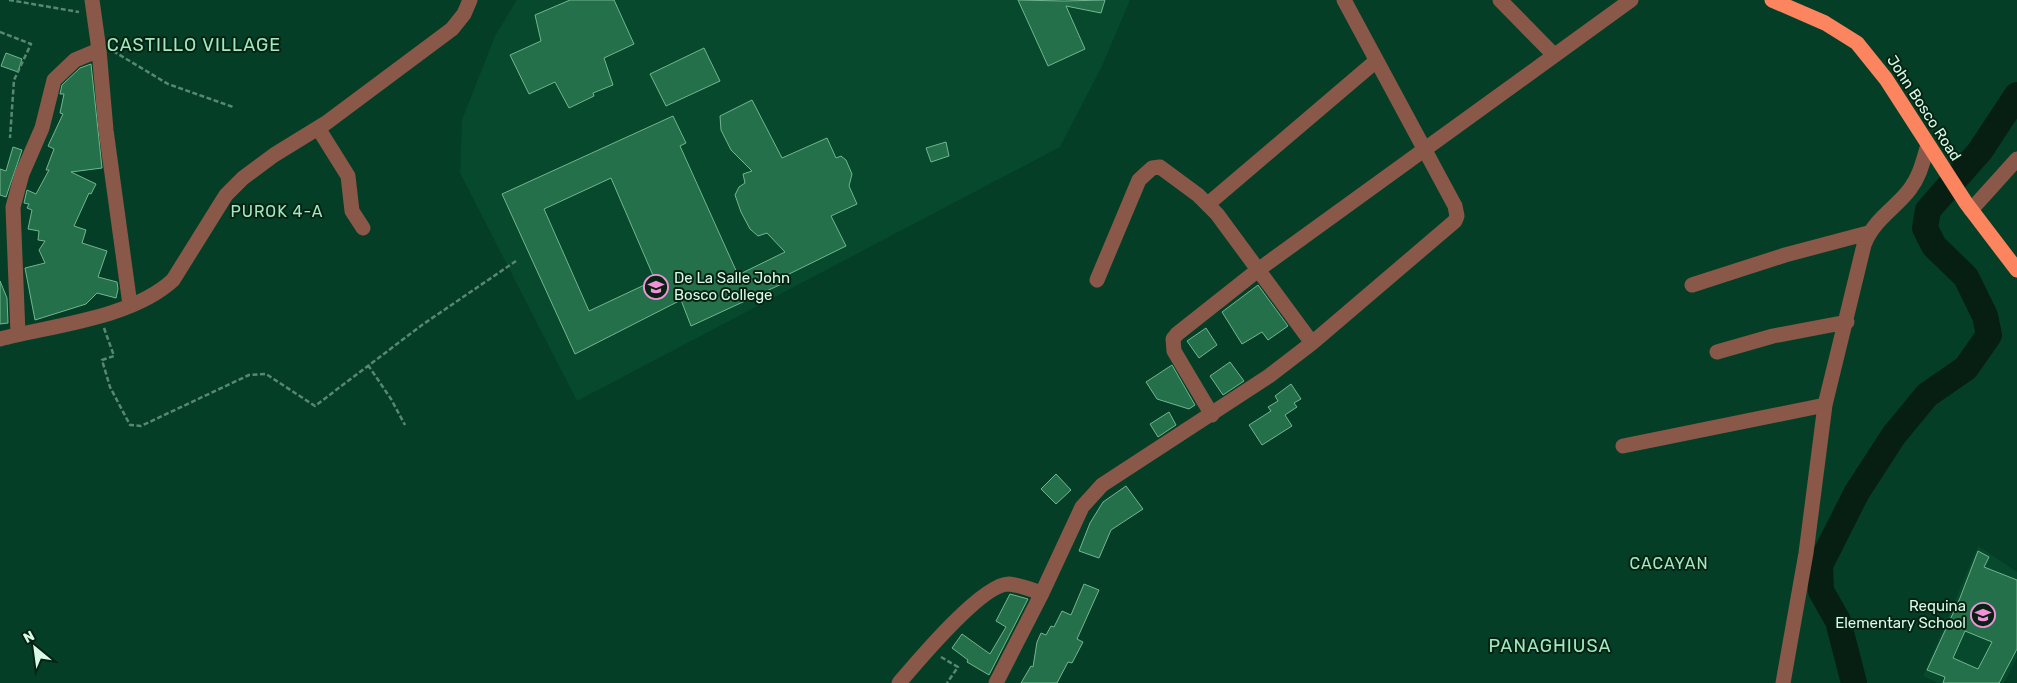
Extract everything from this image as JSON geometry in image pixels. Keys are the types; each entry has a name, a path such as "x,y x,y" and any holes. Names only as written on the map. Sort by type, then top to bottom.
{"highway":[{"name":"John Bosco Road","path":"1772,0 1825,23 1857,43 1886,79 1969,207 2017,270"}],"street":[{"path":"0,339 99,315 130,305 154,294 173,280 226,195 243,178 274,155 318,128 452,29 464,14 470,0"},
{"path":"996,683 1042,593 1082,507 1092,495 1102,485 1212,414 1312,343 1456,221 1455,206 1344,0"},
{"path":"1500,0 1554,55"},
{"path":"1212,414 1174,351 1173,339 1177,334 1258,270 1631,0"},
{"path":"93,7 106,130 130,305"},
{"path":"18,334 13,207 16,190 42,128 54,80 74,60 99,50"},
{"path":"1208,204 1376,61"},
{"path":"318,128 348,176 352,211 363,228"},
{"path":"1783,683 1806,553 1825,405 1868,233 1899,202 1916,180 1932,151"},
{"path":"1969,207 2017,159"},
{"path":"1097,280 1139,180 1144,174 1160,167 1208,204 1312,343"},
{"path":"1692,285 1785,255 1868,233"},
{"path":"1717,352 1773,336 1847,322"},
{"path":"1623,446 1825,405"},
{"path":"899,683 927,648 970,608 1002,585 1009,584 1042,593"}],"path":[{"path":"9,0 93,7"},
{"path":"0,32 31,44 14,80 10,138"},
{"path":"99,50 116,51 168,84 233,107"},
{"path":"99,315 114,356 102,360 110,388 130,425 141,426 249,375 266,374 315,406 458,298 516,262"},
{"path":"368,365 391,399 405,425"},
{"path":"927,648 958,666 947,683"}],"shaded area":[{"name":"De La Salle John Bosco College","path":"517,0 1130,0 1102,66 1060,147 577,401 460,173 462,120 495,36"},
{"name":"Requina Elementary School","path":"1978,546 2017,572 2017,658 2004,683 1938,683 1923,676"}],"building":[{"path":"570,0 614,0 634,44 604,58 613,85 593,93 594,96 569,108 555,82 529,94 510,55 541,41 535,15"},
{"path":"1018,0 1105,0 1101,13 1066,6 1085,49 1048,66"},
{"path":"704,48 720,81 666,106 650,74"},
{"path":"6,53 22,59 18,72 1,66"},
{"path":"91,64 102,168 71,172 96,184 91,194 89,193 74,226 86,230 82,243 107,251 98,277 117,282 118,289 116,298 97,293 86,304 35,320 25,268 45,263 39,250 45,241 38,240 39,231 28,229 32,210 27,208 29,204 24,203 27,190 36,194 49,170 46,170 54,149 48,146 63,114 60,113 64,94 60,94 62,85 80,68"},
{"path":"752,100 782,158 827,138 836,158 841,156 846,160 852,174 849,186 857,204 831,216 846,246 783,277 786,282 691,326 681,300 575,354 502,194 673,116 686,143 680,146 738,275 785,252 767,233 758,236 750,229 741,212 735,195 739,187 745,183 743,174 752,171 731,150 721,130 720,116","holes":["611,178 655,280 589,311 544,209"]},
{"path":"946,142 949,156 931,162 926,148"},
{"path":"13,147 22,150 6,197 0,195 0,169 6,171"},
{"path":"0,281 7,298 8,323 0,324"},
{"path":"1258,285 1288,326 1268,340 1262,332 1242,344 1222,312"},
{"path":"1206,328 1217,345 1199,358 1187,341"},
{"path":"1230,362 1244,381 1223,395 1210,376"},
{"path":"1172,365 1195,405 1189,409 1157,399 1146,382"},
{"path":"1291,384 1301,399 1294,403 1297,407 1285,415 1292,426 1262,445 1249,425 1271,411 1268,407 1278,401 1275,396"},
{"path":"1169,412 1176,425 1158,437 1150,424"},
{"path":"1056,474 1071,490 1056,504 1041,489"},
{"path":"1126,486 1143,509 1111,530 1099,558 1079,551 1090,523 1103,502"},
{"name":"Requina Elementary School","path":"1978,551 1989,557 1984,567 2017,580 2017,649 1999,683 1943,683 1945,677 1927,670 1960,598","holes":["1965,631 1992,642 1978,669 1953,658"]},
{"path":"1084,584 1099,590 1077,639 1083,642 1072,663 1068,662 1057,683 1021,683 1031,666 1033,667 1037,642 1041,633 1046,635 1051,626 1054,627 1062,611 1071,615"},
{"path":"1010,594 1028,599 989,675 967,662 968,660 952,648 962,634 990,654 1006,627 996,621"}],"waterway":[{"path":"1854,683 1838,621 1821,591 1820,565 1857,492 1894,435 1927,395 1966,368 1989,335 1985,316 1966,277 1934,246 1925,228 1928,210 1980,151 2017,95"}],"place":[{"name":"De La Salle John Bosco College","path":"656,287"},
{"name":"Requina Elementary School","path":"1983,615"}],"district":[{"name":"CASTILLO VILLAGE","path":"194,45"},
{"name":"PUROK 4-A","path":"277,211"},
{"name":"CACAYAN","path":"1669,563"},
{"name":"PANAGHIUSA","path":"1550,646"}]}
